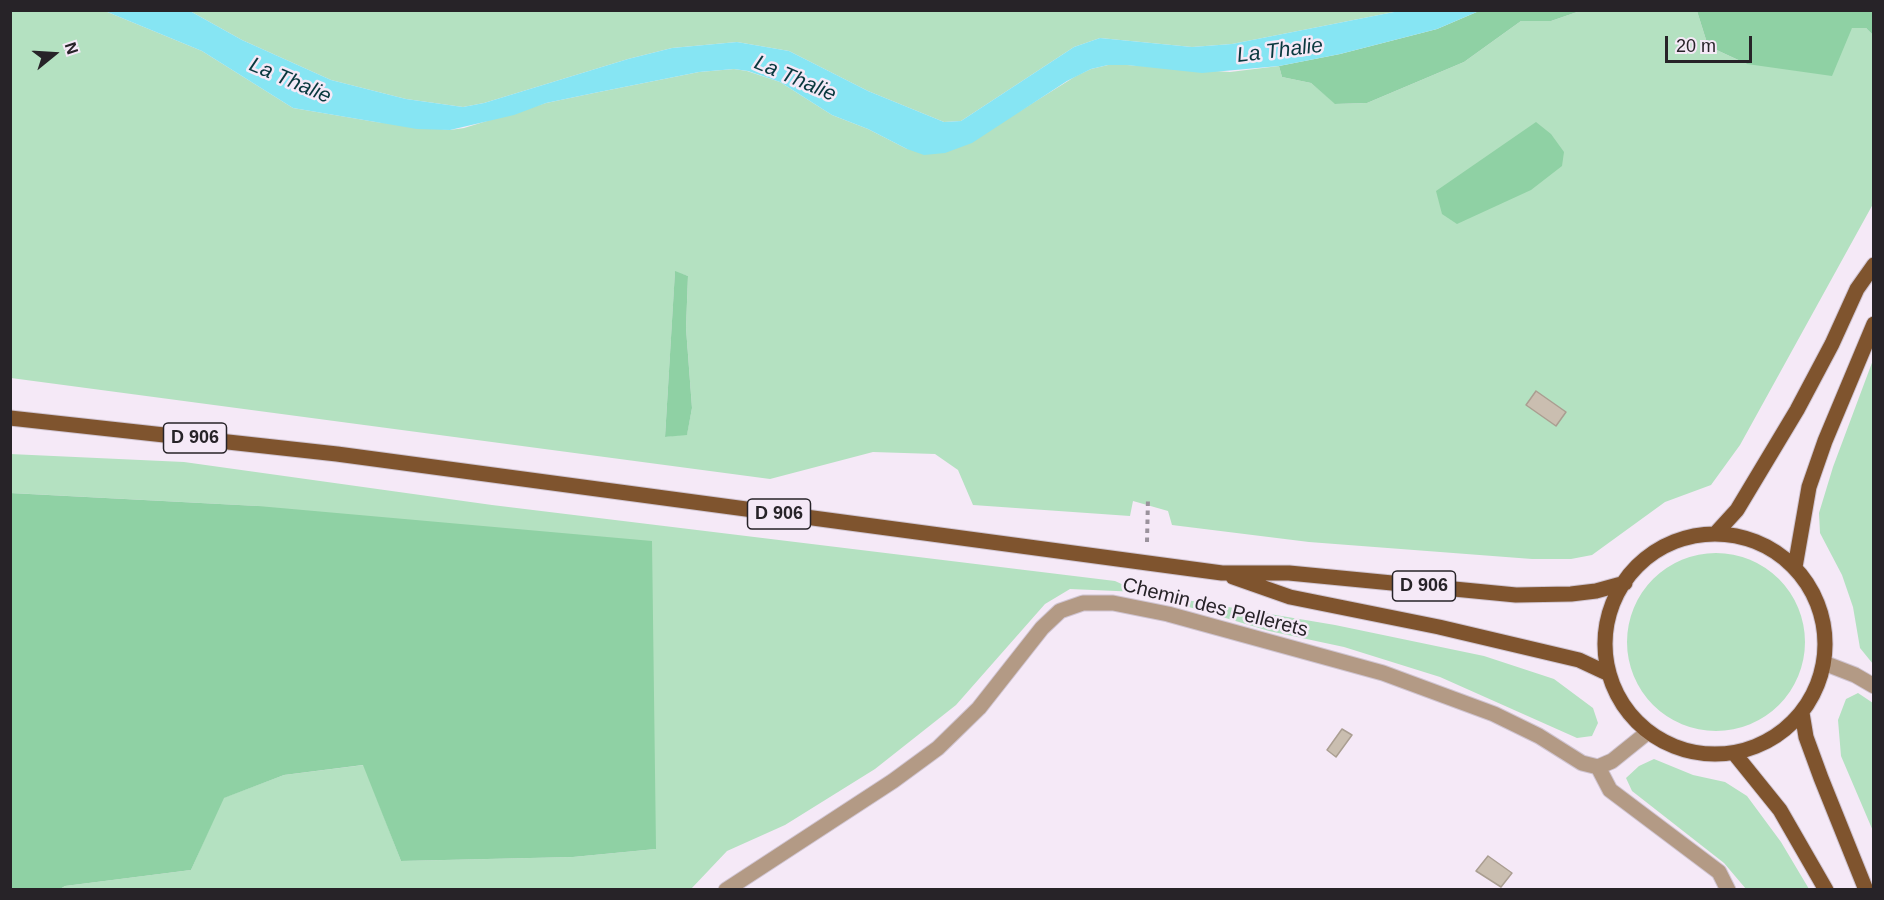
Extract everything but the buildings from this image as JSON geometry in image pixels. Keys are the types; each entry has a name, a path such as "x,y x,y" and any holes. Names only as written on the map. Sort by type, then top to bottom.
{"main road":[{"path":"1716,533 1737,510 1760,474 1832,344 1857,289 1874,265"},
{"path":"1795,567 1809,487 1825,441 1874,324"},
{"name":"D 906","path":"10,418 337,454 1222,573 1289,573 1516,595 1571,594 1596,591 1625,583"},
{"path":"1716,533 1756,540 1795,567 1823,618 1824,663 1814,695 1802,713 1769,741 1734,753 1695,753 1648,732 1624,706 1609,674 1605,633 1615,597 1638,564 1674,540 1716,533"},
{"name":"D 906","path":"1222,573 1290,597 1439,627 1579,660 1609,674"},
{"path":"1802,713 1806,737 1866,890"},
{"path":"1734,753 1780,810 1826,890"}],"street":[{"name":"Chemin des Pellerets","path":"726,890 938,748 979,708 1042,628 1060,611 1083,603 1113,603 1168,614 1383,673 1494,714 1539,736 1582,762 1598,767"},
{"path":"1824,663 1855,675 1874,686"},
{"path":"1648,732 1612,761 1598,767 1610,790 1719,872 1728,890"}],"path":[{"path":"1147,564 1148,498"}],"green space":[{"path":"11,11 105,11 202,51 293,108 376,122 450,130 464,128 546,103 699,72 734,69 780,82 832,115 868,129 907,149 1020,111 1076,76 1108,65 1230,72 1279,66 1282,77 1311,83 1336,104 1367,103 1464,62 1521,21 1551,21 1580,11 1697,11 1708,46 1747,64 1852,28 1866,28 1873,35 1873,204 1740,445 1711,485 1665,502 1592,555 1571,559 1532,559 1309,542 1172,525 1168,511 1133,501 1130,516 973,505 958,470 935,454 873,452 770,479 11,378","holes":["675,272 688,276 686,328 692,408 687,434 665,437"]},
{"path":"190,11 1399,11 1232,44 1192,47 1100,38 1074,47 961,121 944,122 868,91 789,51 737,42 672,48 484,103 463,107 406,99 331,80 242,40"},
{"path":"1479,11 1580,11 1551,21 1521,21 1464,62 1367,103 1335,104 1311,83 1282,77 1279,66 1340,54 1437,29"},
{"path":"1697,11 1873,11 1873,35 1866,28 1852,28 1832,76 1747,64 1708,46"},
{"path":"1536,122 1551,134 1564,152 1562,166 1531,190 1457,224 1442,214 1436,191"},
{"path":"675,271 688,276 686,328 692,408 687,435 665,437"},
{"path":"1873,360 1873,664 1860,648 1853,607 1842,575 1820,533 1819,513 1833,467"},
{"path":"10,454 184,462 492,505 1115,581 1139,592 1070,589 1045,604 956,705 875,769 785,825 727,851 691,889 60,889 65,886 191,870 223,798 284,775 364,765 401,861 573,857 656,849 258,506 11,493"},
{"path":"10,493 258,506 652,541 656,849 573,857 401,861 363,765 284,775 224,798 191,870 65,886 60,889 11,889"},
{"path":"1716,553 1750,560 1779,579 1798,608 1805,642 1798,676 1779,705 1750,724 1716,731 1682,724 1653,705 1634,676 1627,642 1634,608 1653,579 1682,560"},
{"path":"1139,592 1335,625 1484,656 1554,679 1593,708 1598,723 1592,736 1577,738 1440,677 1344,647 1269,631"},
{"path":"1858,693 1873,703 1873,831 1841,756 1838,720 1846,699"},
{"path":"1654,759 1693,775 1725,782 1747,796 1781,842 1809,889 1746,889 1724,863 1632,791 1626,778 1639,766"}],"water":[{"name":"La Thalie","path":"105,11 190,11 242,40 331,80 406,99 463,107 484,103 672,48 737,42 789,51 868,91 944,122 961,121 1074,47 1100,38 1192,47 1232,44 1399,11 1479,11 1437,29 1340,54 1279,66 1202,73 1127,65 1108,65 1091,69 1067,81 972,143 945,153 924,155 832,115 780,82 748,71 734,69 699,72 546,103 514,115 450,130 417,129 293,108 202,51"}]}
